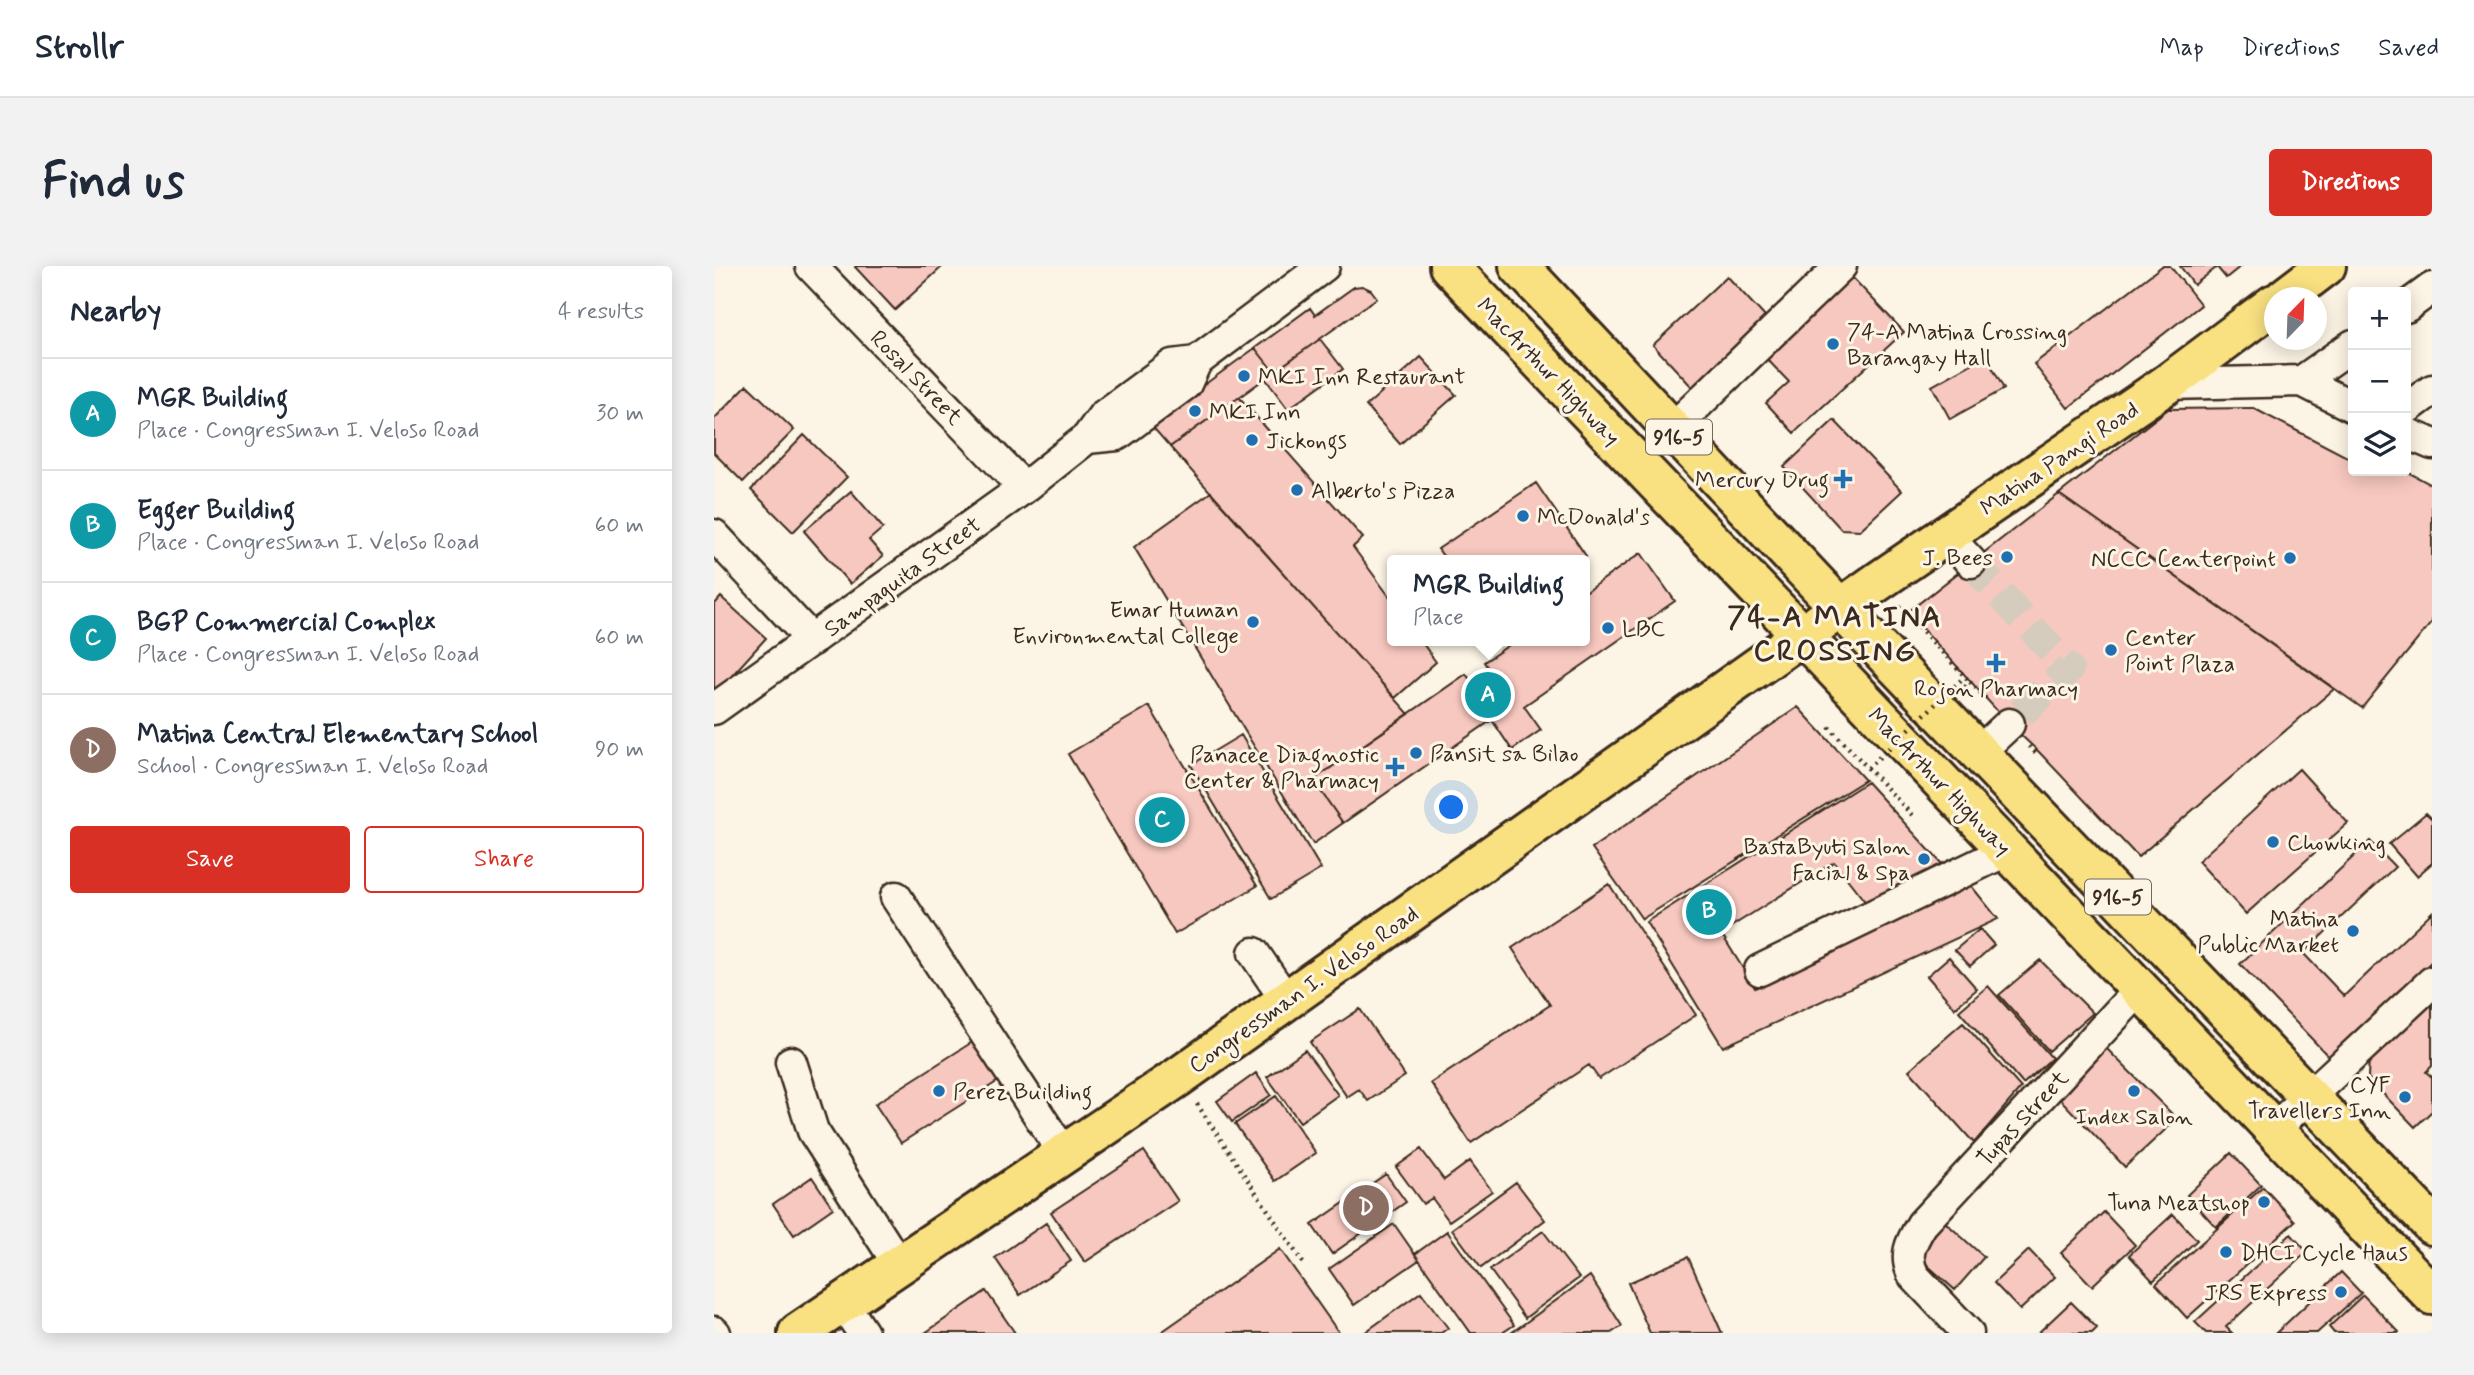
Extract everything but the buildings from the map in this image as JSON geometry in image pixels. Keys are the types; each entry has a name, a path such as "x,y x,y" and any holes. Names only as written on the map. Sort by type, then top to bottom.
{"main road":[{"name":"MacArthur Highway","path":"1449,266 2432,1295"},
{"name":"MacArthur Highway","path":"1519,266 1840,608 2432,1225"},
{"path":"2298,287 2326,266"},
{"name":"Matina Pangi Road","path":"1840,608 1875,583 1959,549 2167,384 2264,311"},
{"name":"Congressman I. Veloso Road","path":"798,1333 853,1318 899,1265 1286,1000 1840,608"}],"street":[{"name":"Rosal Street","path":"811,266 1024,488"},
{"name":"Sampaguita Street","path":"714,709 1024,488 1087,438 1117,435 1186,384 1196,362 1324,266"},
{"path":"1672,429 1841,266"},
{"path":"2411,303 2432,288"},
{"path":"2302,382 2348,349"},
{"path":"2167,384 2302,382 2348,405"},
{"path":"2411,405 2432,390"},
{"path":"2411,435 2432,444"},
{"path":"714,535 812,640"},
{"path":"1979,752 2009,724"},
{"path":"1760,970 2006,851"},
{"path":"896,897 1064,1154"},
{"path":"1254,953 1286,1000"},
{"path":"2273,1130 2432,982"},
{"name":"Tupas Street","path":"1968,1333 1914,1276 1907,1258 1909,1249 1922,1224 2139,990"},
{"path":"792,1062 813,1132 899,1265"}],"path":[{"path":"1875,583 1970,682"},
{"path":"1867,768 1961,680"},
{"path":"1829,727 1913,816"},
{"path":"1200,1108 1303,1263"}],"tunnel":[{"path":"1971,562 2069,669 2009,724"}],"place":[{"name":"74-A Matina Crossing Barangay Hall","path":"1833,344"},
{"name":"MKI Inn Restaurant","path":"1244,376"},
{"name":"MKI Inn","path":"1195,411"},
{"name":"Jickongs","path":"1252,440"},
{"name":"Mercury Drug","path":"1843,479"},
{"name":"Alberto's Pizza","path":"1297,490"},
{"name":"McDonald's","path":"1523,516"},
{"name":"J. Bees","path":"2007,557"},
{"name":"NCCC Centerpoint","path":"2290,558"},
{"name":"Emar Human Environmental College","path":"1253,622"},
{"name":"LBC","path":"1608,628"},
{"name":"Center Point Plaza","path":"2111,650"},
{"name":"Rojon Pharmacy","path":"1996,663"},
{"name":"MGR Building","path":"1488,695"},
{"name":"Pansit sa Bilao","path":"1416,753"},
{"name":"Panacee Diagnostic Center & Pharmacy","path":"1395,767"},
{"name":"BGP Commercial Complex","path":"1162,820"},
{"name":"Chowking","path":"2273,842"},
{"name":"BastaByuti Salon Facial & Spa","path":"1924,859"},
{"name":"Egger Building","path":"1709,912"},
{"name":"Matina Public Market","path":"2353,931"},
{"name":"Perez Building","path":"939,1091"},
{"name":"Index Salon","path":"2134,1091"},
{"name":"CYF Travellers Inn","path":"2405,1097"},
{"name":"Tuna Meatshop","path":"2264,1202"},
{"name":"Matina Central Elementary School","path":"1366,1208"},
{"name":"DHCI Cycle Haus","path":"2226,1252"},
{"name":"JRS Express","path":"2341,1292"}],"district":[{"name":"74-A MATINA CROSSING","path":"1835,633"}]}
